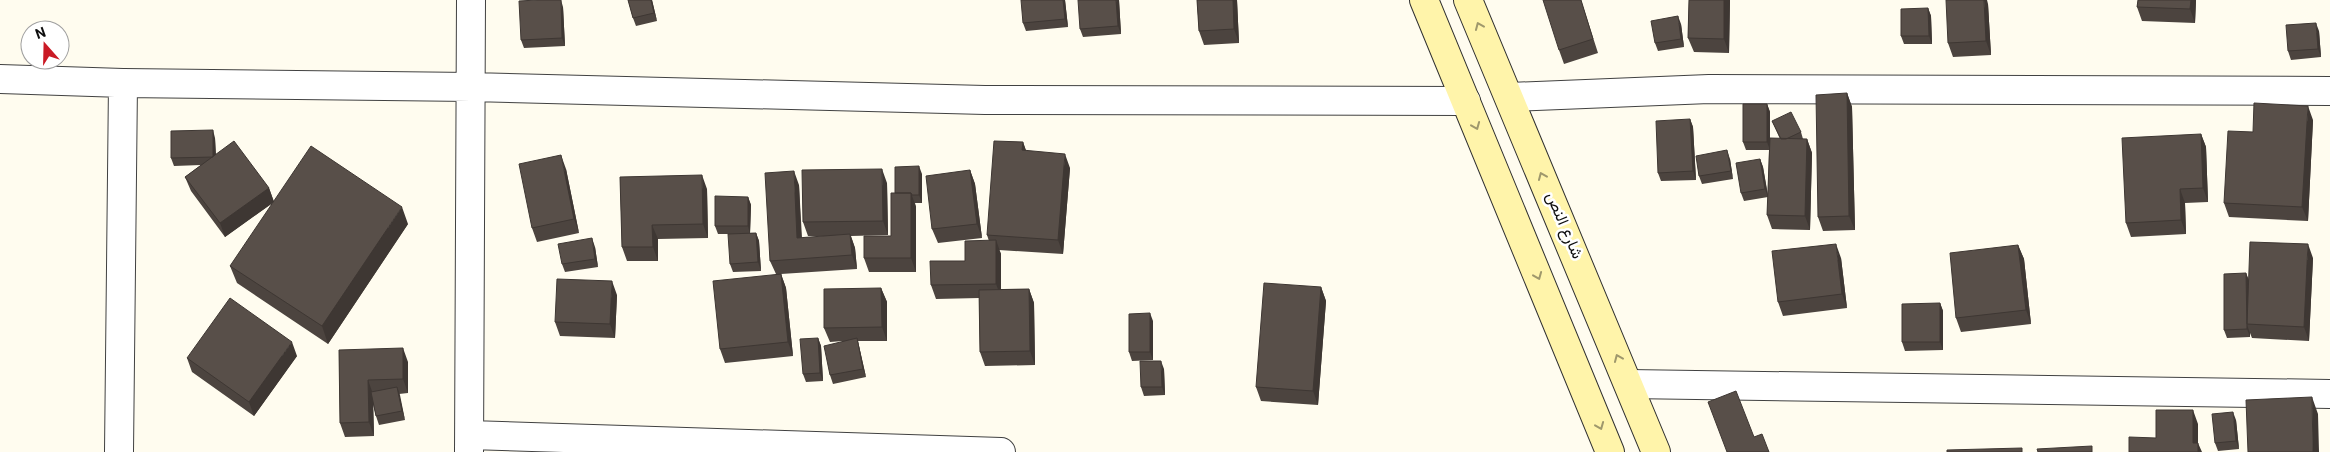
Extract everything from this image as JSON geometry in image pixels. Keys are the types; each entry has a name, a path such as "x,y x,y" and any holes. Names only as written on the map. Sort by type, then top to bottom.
{"main road":[{"path":"1424,0 1610,452"},
{"name":"شارع النص","path":"1468,0 1656,452"}],"street":[{"path":"470,0 470,443 1001,452"},
{"path":"0,79 123,83 471,87 985,100 1466,101"},
{"path":"119,452 123,83"},
{"path":"1510,98 1709,89 2330,91"},
{"path":"1629,384 2330,394"}],"building":[{"path":"561,0 562,38 521,40 519,1"},
{"path":"628,0 651,0 654,13 633,18"},
{"path":"1021,0 1063,0 1065,19 1023,23"},
{"path":"1078,0 1116,0 1118,26 1080,29"},
{"path":"1197,0 1233,0 1234,29 1199,31"},
{"path":"1543,0 1581,0 1593,39 1559,50"},
{"path":"1689,0 1724,0 1724,39 1688,38"},
{"path":"1946,0 1984,0 1986,41 1948,43"},
{"path":"2138,0 2191,0 2190,9 2137,7"},
{"path":"1928,8 1929,36 1901,36 1901,9"},
{"path":"1678,16 1681,39 1655,43 1651,21"},
{"path":"2316,23 2318,49 2288,51 2286,25"},
{"path":"1847,93 1849,216 1818,217 1816,95"},
{"path":"2254,103 2308,106 2302,207 2224,203 2228,131 2253,132"},
{"path":"1743,104 1767,104 1767,142 1743,142"},
{"path":"1791,112 1801,132 1786,139 1781,139 1772,121"},
{"path":"1690,119 1693,171 1658,173 1656,121"},
{"path":"213,130 213,157 171,158 171,131"},
{"path":"2201,134 2203,188 2180,189 2181,220 2126,223 2122,138"},
{"path":"1770,138 1807,139 1805,216 1767,215"},
{"path":"234,141 269,188 220,223 185,177"},
{"path":"994,141 1023,142 1022,150 1065,154 1058,240 987,235"},
{"path":"311,146 402,207 322,326 230,266"},
{"path":"1727,150 1731,171 1699,176 1696,156"},
{"path":"561,155 574,219 532,228 519,164"},
{"path":"1760,159 1765,189 1741,193 1736,163"},
{"path":"919,166 919,195 895,193 895,167"},
{"path":"882,169 883,221 803,222 802,170"},
{"path":"970,170 977,224 932,229 926,176"},
{"path":"794,171 797,238 850,234 852,255 770,261 765,173"},
{"path":"702,175 703,224 652,225 653,247 622,247 620,177"},
{"path":"891,193 911,193 911,258 864,258 864,236 891,236"},
{"path":"715,196 748,197 748,226 715,226"},
{"path":"756,233 758,262 730,264 728,234"},
{"path":"592,238 595,259 562,264 558,244"},
{"path":"996,240 996,284 931,285 930,261 965,261 965,241"},
{"path":"2250,242 2308,244 2304,327 2247,324"},
{"path":"1836,244 1842,294 1778,302 1772,251"},
{"path":"2018,245 2026,310 1956,318 1950,253"},
{"path":"2246,273 2247,329 2224,330 2224,274"},
{"path":"781,274 788,342 720,349 713,281"},
{"path":"557,279 612,281 610,324 555,322"},
{"path":"1264,283 1321,287 1313,391 1256,387"},
{"path":"881,288 882,327 824,328 824,289"},
{"path":"1029,289 1030,351 980,352 979,290"},
{"path":"230,298 292,342 249,402 187,358"},
{"path":"1940,303 1940,342 1902,342 1902,304"},
{"path":"1150,313 1150,352 1129,352 1129,314"},
{"path":"818,338 820,373 803,374 800,339"},
{"path":"857,338 863,369 830,375 824,346"},
{"path":"403,348 403,379 368,380 369,422 340,423 339,350"},
{"path":"1140,361 1161,361 1162,387 1141,387"},
{"path":"397,387 402,411 376,416 371,392"},
{"path":"1736,391 1754,437 1762,434 1769,452 1727,452 1708,402"},
{"path":"2312,397 2313,452 2248,452 2246,400"},
{"path":"2156,410 2193,410 2193,443 2198,443 2198,452 2129,452 2129,437 2156,438"},
{"path":"2233,412 2236,441 2215,443 2212,414"},
{"path":"2092,446 2092,452 2038,452 2037,449"},
{"path":"2022,448 2022,452 1947,452 1947,450"}]}
